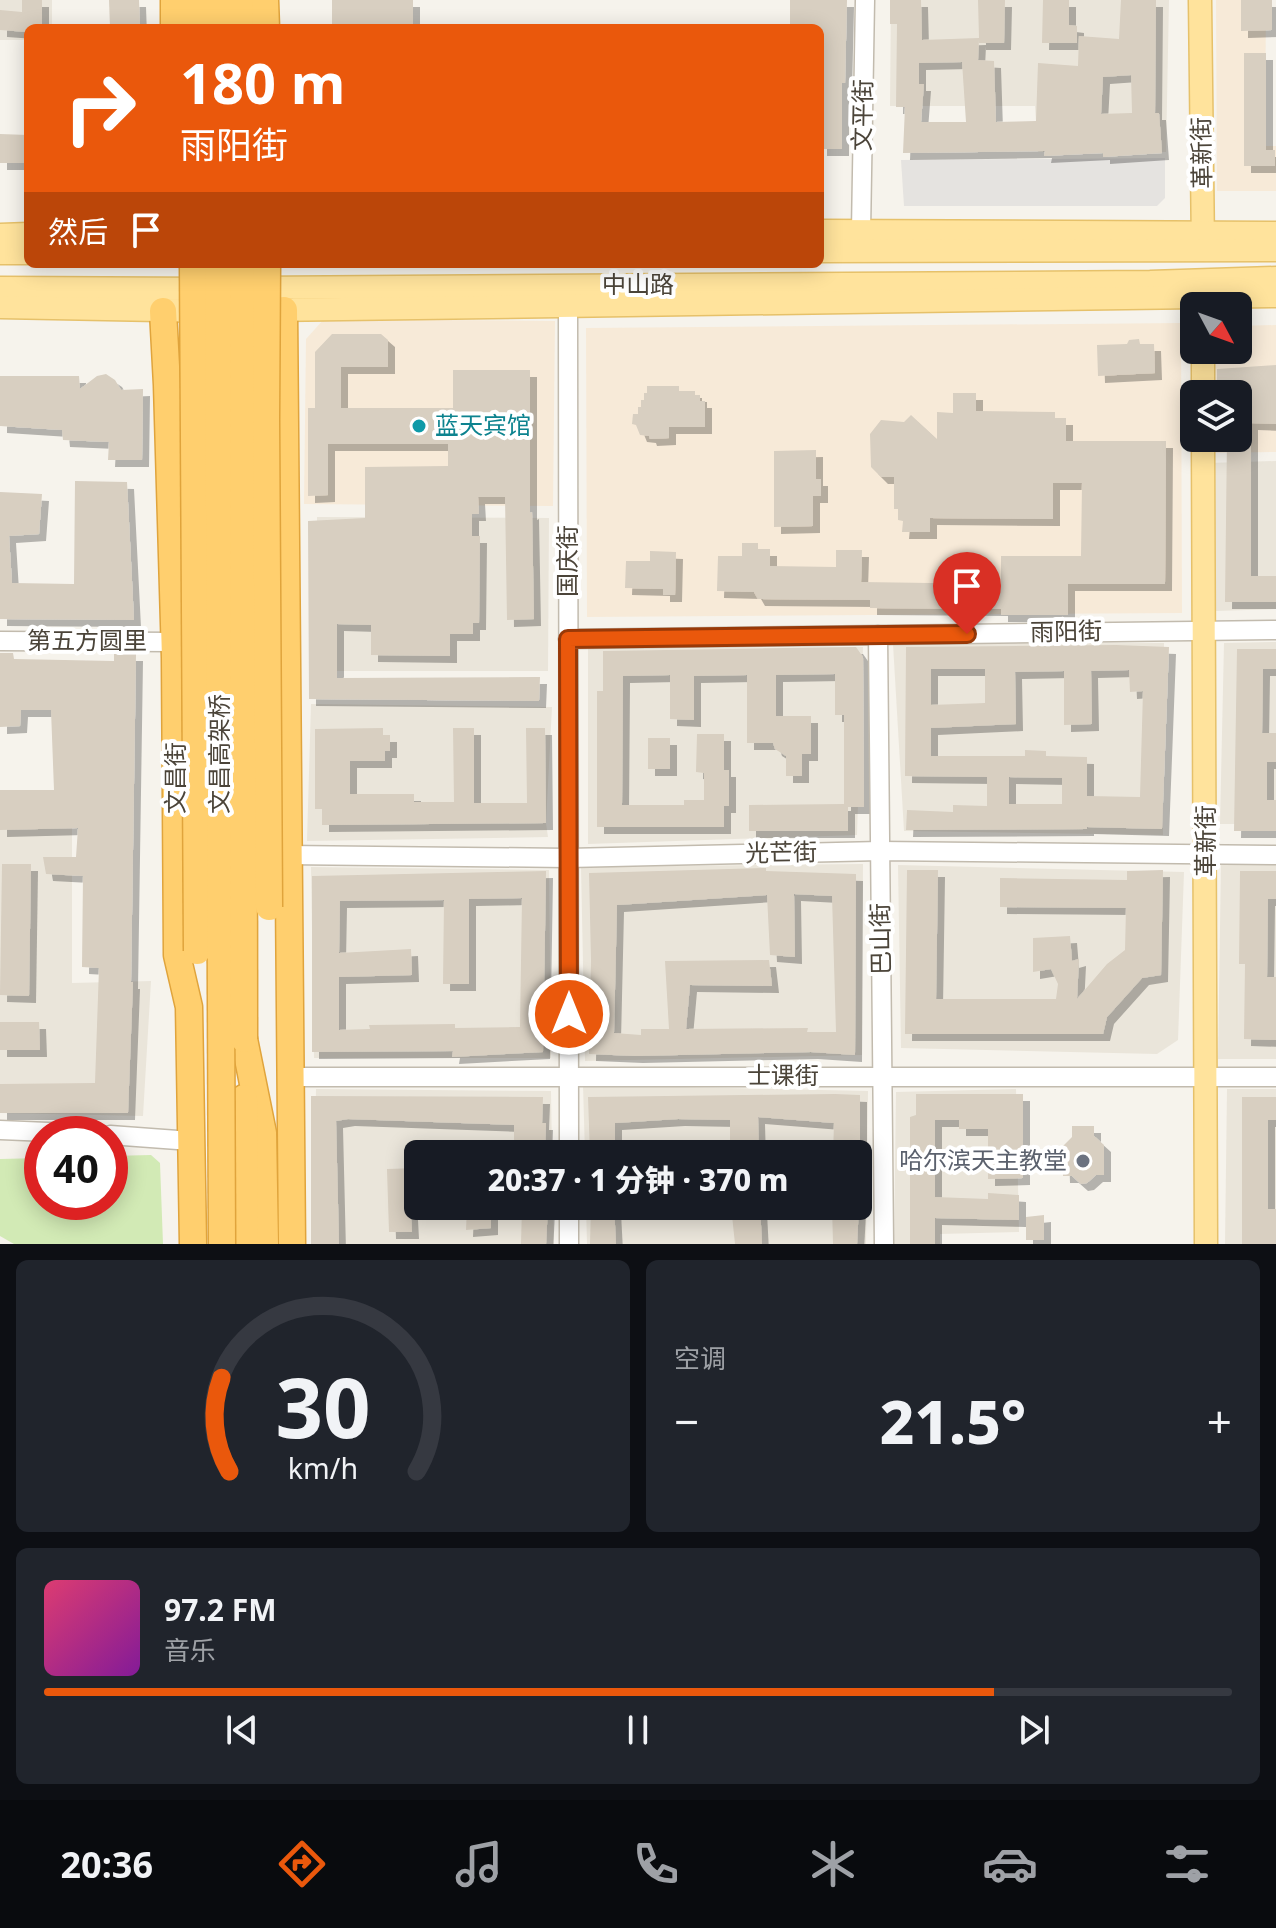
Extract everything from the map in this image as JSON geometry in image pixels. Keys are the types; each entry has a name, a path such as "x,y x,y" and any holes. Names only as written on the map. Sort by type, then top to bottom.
{"highway":[{"path":"174,0 174,24"},
{"path":"192,0 192,24"},
{"path":"216,0 216,24"},
{"path":"242,0 242,24"},
{"path":"265,0 266,24"},
{"path":"282,0 282,24"},
{"path":"189,1007 197,951 193,268"},
{"name":"文昌高架桥","path":"218,268 222,1244"},
{"name":"文昌高架桥","path":"243,268 245,1244"},
{"path":"268,268 276,307 292,1244"},
{"path":"243,377 276,307"},
{"path":"276,307 266,419 269,907 289,1025"},
{"name":"文昌街","path":"163,311 173,642 177,955 189,1007 193,1244"},
{"path":"244,1039 263,1133 265,1244"}],"main road":[{"name":"革新街","path":"1200,0 1203,292"},
{"path":"824,231 1203,242 1276,250"},
{"path":"824,251 1203,242 1276,233"},
{"path":"0,235 24,234"},
{"path":"0,253 24,253"},
{"name":"中山路","path":"1212,292 1276,278"},
{"name":"中山路","path":"0,288 1134,282 1192,292"},
{"path":"0,307 163,311 1180,294"},
{"path":"1252,295 1276,296"},
{"name":"革新街","path":"1203,452 1206,1244"}],"street":[{"name":"文平街","path":"861,231 865,0"},
{"name":"国庆街","path":"568,305 569,1140"},
{"name":"雨阳街","path":"568,639 1276,630"},
{"name":"巴山街","path":"878,635 884,1244"},
{"name":"第五方圆里","path":"0,641 173,642"},
{"name":"光芒街","path":"287,855 568,858 880,851 1276,855"},
{"name":"士课街","path":"289,1077 1276,1077"},
{"path":"0,1130 24,1131"},
{"path":"128,1136 191,1141"},
{"path":"569,1220 569,1244"}],"shaded area":[{"path":"0,0 52,0 52,24 24,24 24,40 0,40"},
{"path":"891,0 1169,0 1166,152 1038,152 1035,106 890,106"},
{"path":"1216,0 1266,0 1265,146 1276,146 1276,191 1217,191"},
{"path":"1165,158 1165,198 1157,206 904,206 901,160"},
{"path":"324,319 555,321 553,506 304,504 306,339"},
{"path":"1180,323 1182,613 587,617 586,328"},
{"path":"1276,325 1276,452 1211,453 1252,452 1252,380 1210,380 1210,364 1252,364 1252,326"},
{"path":"1276,461 1276,609 1215,611 1210,463"},
{"path":"317,517 549,518 548,671 316,671"},
{"path":"1276,642 1276,824 1220,824 1224,643"},
{"path":"1164,643 1163,835 904,831 893,644"},
{"path":"863,647 857,835 588,844 588,649"},
{"path":"311,704 552,707 546,823 548,837 307,841"},
{"path":"72,796 72,983 151,981 143,1116 0,1113 0,797"},
{"path":"1221,862 1276,863 1276,1059 1218,1059"},
{"path":"863,864 862,1055 585,1061 581,867"},
{"path":"898,865 1184,872 1178,1040 1157,1054 901,1048"},
{"path":"311,867 549,870 551,1058 314,1058"},
{"path":"583,1085 868,1091 867,1140 585,1140"},
{"path":"316,1089 551,1091 552,1140 404,1140 404,1220 553,1220 554,1244 313,1244"},
{"path":"1016,1089 1019,1232 940,1234 940,1244 894,1244 896,1092"},
{"path":"1227,1089 1276,1089 1276,1244 1225,1244"},
{"path":"586,1220 866,1220 866,1244 587,1244"}],"green space":[{"path":"151,1155 160,1163 163,1244 14,1244 0,1236 0,1159 24,1158 24,1220 128,1220 128,1156"}],"building":[{"path":"22,0 42,0 42,24 24,24 24,32 0,30 0,10 22,12"},
{"path":"109,0 139,0 140,24 110,24"},
{"path":"332,0 413,0 413,24 332,24"},
{"path":"790,0 847,0 842,149 824,149 824,24 790,24"},
{"path":"890,0 921,0 922,40 979,38 978,0 1005,0 1004,43 979,43 979,39 978,60 994,61 996,122 1036,121 1038,63 1078,66 1079,36 1119,39 1121,0 1156,0 1155,113 1159,113 1162,153 1103,157 1103,153 1044,156 1045,151 903,153 905,107 896,107 897,24 890,24","holes":["962,62 966,122 921,122 924,84 919,84 919,63","1131,75 1132,113 1101,114 1103,77"]},
{"path":"1043,0 1069,0 1069,25 1077,26 1077,43 1042,43"},
{"path":"1241,0 1272,0 1272,30 1241,31"},
{"path":"1244,53 1266,53 1266,150 1275,150 1275,166 1244,166"},
{"path":"0,134 24,135 24,163 0,163"},
{"path":"332,334 381,334 388,340 388,367 341,367 341,408 453,408 453,370 530,370 534,619 507,620 505,497 478,497 479,514 472,514 472,536 480,536 479,623 473,623 473,634 450,634 450,656 371,655 371,625 337,624 337,678 540,677 539,701 309,699 308,521 365,518 365,467 448,466 448,444 328,444 328,495 308,496 308,408 315,408 315,352"},
{"path":"1139,339 1140,344 1154,344 1155,373 1098,376 1097,345 1127,344 1129,340"},
{"path":"1276,365 1276,424 1252,423 1252,380 1217,380 1217,369"},
{"path":"106,374 115,380 121,390 143,389 142,460 108,460 109,442 63,440 62,430 0,426 0,376 79,376 80,389 97,376"},
{"path":"647,386 679,386 679,391 695,391 695,395 700,395 700,401 705,401 705,427 669,427 669,438 650,439 649,436 640,435 636,425 632,424 633,414 638,414"},
{"path":"953,393 976,393 976,411 1055,412 1055,418 1066,418 1066,441 1166,441 1165,584 1068,584 1068,615 1001,615 1001,609 870,608 870,600 758,599 754,592 717,591 718,556 742,556 742,543 758,543 758,549 770,549 770,566 836,567 836,550 862,550 861,582 1001,584 1001,556 1081,556 1082,483 1053,483 1053,519 930,518 930,532 902,532 903,521 898,520 898,509 894,509 894,477 881,477 871,467 870,434 881,420 904,422 911,415 937,439 937,412 953,413"},
{"path":"816,450 816,479 821,479 821,496 813,496 813,526 774,527 774,451"},
{"path":"1227,452 1251,452 1251,576 1276,576 1276,602 1225,602"},
{"path":"75,481 127,482 134,620 0,619 0,492 42,494 39,534 9,536 12,583 74,584"},
{"path":"650,551 676,552 675,595 663,595 663,589 625,588 626,561 650,561"},
{"path":"856,647 863,657 864,807 848,807 848,831 749,831 749,805 844,804 844,715 835,715 835,674 776,675 776,716 811,716 811,754 802,754 802,776 786,776 786,756 775,749 773,743 747,743 747,675 694,676 694,720 670,719 670,675 623,676 622,805 684,805 684,800 704,800 704,773 696,772 697,734 724,734 724,770 729,770 729,806 724,806 724,827 597,827 597,691 603,691 603,651"},
{"path":"906,647 1169,647 1162,829 906,830 907,810 953,812 953,805 987,806 987,777 905,776","holes":["931,669 985,669 985,703 931,705","1129,670 1130,692 1143,691 1140,797 1087,796 1087,757 1046,756 1046,751 1025,750 1025,756 931,756 931,728 1016,724 1015,672 1064,671 1064,725 1092,724 1091,671","1009,777 1062,778 1062,804 1009,804"]},
{"path":"1237,649 1276,649 1276,669 1263,669 1262,733 1276,733 1276,762 1267,762 1267,800 1276,800 1276,831 1234,831"},
{"path":"0,653 13,653 14,659 114,661 114,654 136,654 133,982 128,1113 0,1113 0,1084 95,1083 99,968 82,967 83,876 46,874 43,857 76,857 78,828 0,830 0,790 54,790 51,710 21,710 20,726 0,727"},
{"path":"383,728 383,735 390,735 390,751 385,751 385,761 350,761 350,794 414,794 414,802 454,802 453,728 474,728 474,803 527,803 526,728 545,728 546,823 322,825 322,809 315,809 315,729"},
{"path":"648,738 670,738 670,769 648,769"},
{"path":"2,864 31,864 29,996 0,995"},
{"path":"766,868 766,871 856,874 855,1055 811,1052 636,1056 589,1054 589,873","holes":["794,894 832,896 836,1032 807,1032 808,1028 686,1029 690,985 772,986 769,960 665,961 669,1029 641,1029 641,1035 614,1033 617,905 767,895 770,955 795,957"]},
{"path":"907,870 938,870 936,999 1056,999 1058,984 1051,969 1033,972 1033,938 1070,936 1072,961 1079,959 1077,999 1107,964 1125,950 1126,908 1000,907 1000,878 1127,880 1127,871 1163,870 1161,975 1142,978 1107,1017 1103,1034 905,1034"},
{"path":"546,871 543,1052 452,1057 453,1051 312,1052 312,876","holes":["522,898 520,1027 369,1025 370,1029 339,1030 339,977 412,975 411,949 339,953 340,901 444,900 443,984 469,984 469,899"]},
{"path":"1240,871 1276,871 1276,899 1268,899 1267,977 1276,977 1276,1040 1244,1039 1245,964 1239,964"},
{"path":"0,1022 39,1022 40,1050 0,1050"},
{"path":"916,1094 1023,1094 1023,1178 988,1179 988,1129 959,1129 959,1120 935,1120 935,1197 988,1199 988,1193 1019,1195 1019,1220 935,1218 935,1244 910,1244 910,1117 916,1115"},
{"path":"860,1095 860,1140 833,1140 834,1123 758,1117 759,1140 730,1140 730,1120 678,1119 615,1123 615,1140 590,1140 588,1097"},
{"path":"311,1096 543,1097 542,1123 546,1123 545,1140 514,1140 514,1125 336,1121 339,1244 311,1244"},
{"path":"1242,1097 1276,1097 1276,1120 1268,1120 1268,1209 1276,1209 1276,1244 1242,1244"},
{"name":"哈尔滨天主教堂","path":"1072,1126 1094,1126 1094,1136 1104,1145 1104,1175 1096,1175 1087,1183 1081,1184 1072,1176 1063,1176 1062,1147 1072,1137"},
{"path":"404,1168 404,1220 411,1220 412,1232 389,1232 387,1169"},
{"path":"1044,1215 1044,1240 1026,1240 1026,1217"},
{"path":"466,1220 491,1220 491,1228 466,1230"},
{"path":"522,1220 547,1220 546,1244 521,1244"},
{"path":"591,1220 615,1220 616,1244 590,1244"},
{"path":"732,1220 761,1220 762,1244 735,1244"},
{"path":"832,1220 858,1220 857,1244 833,1244"}],"place":[{"name":"蓝天宾馆","path":"419,426"},
{"name":"哈尔滨天主教堂","path":"1083,1161"}],"route":[{"path":"569,1014 568,639 967,634"}]}
